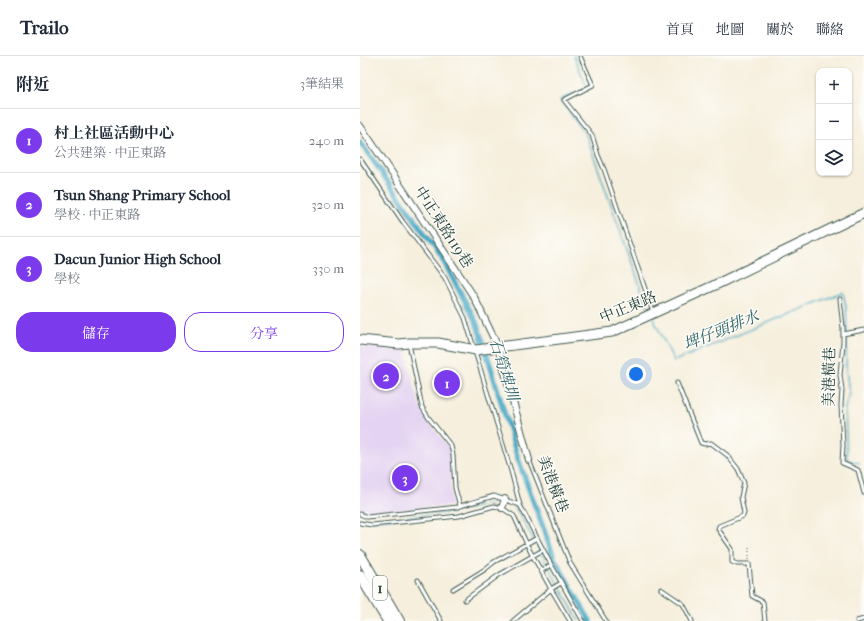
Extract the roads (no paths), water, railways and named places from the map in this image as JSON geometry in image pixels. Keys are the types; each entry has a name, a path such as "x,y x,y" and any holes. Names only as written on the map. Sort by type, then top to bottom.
{"main road":[{"name":"中正東路","path":"360,340 398,344 438,343 476,350 612,332 713,286 864,213"},
{"name":"1","path":"360,555 399,621"},
{"name":"1","path":"360,575 388,621"}],"street":[{"name":"中正東路119巷","path":"360,126 474,297 498,347"},
{"name":"美港橫巷","path":"498,347 529,460"},
{"path":"502,508 505,499"}],"lane":[{"path":"580,56 593,85 564,100 592,135 653,313"},
{"path":"360,159 402,222 445,278 465,318 476,350 520,505 551,565 583,621"},
{"name":"美港橫巷","path":"840,299 843,334 840,375 842,390 842,463 858,470 864,493"},
{"path":"843,334 864,330"},
{"path":"409,343 422,406 428,417 451,446 455,488 460,506"},
{"path":"677,383 701,443 711,443 727,455 738,469 744,483 741,496 744,513 743,516 719,526 718,529 732,549 732,562 737,564 749,564 752,596 762,602 765,621"},
{"name":"美港橫巷","path":"529,460 570,563 606,621"},
{"path":"360,514 367,517 458,507 494,496 520,505"},
{"path":"360,523 372,524 459,516 494,506 502,508 514,516 533,556 570,621"},
{"path":"452,588 537,538"},
{"path":"465,600 500,575 543,550"},
{"path":"541,571 551,565"},
{"path":"418,580 441,621"},
{"path":"513,621 551,589 561,583"},
{"path":"661,588 683,604 692,621"},
{"path":"857,621 864,619"}],"waterway":[{"name":"埤仔頭排水","path":"574,56 587,87"},
{"name":"埤仔頭排水","path":"574,93 560,100 586,135 649,311"},
{"name":"石筍埤圳","path":"360,142 442,258 476,322 518,459 554,558 590,621"},
{"name":"埤仔頭排水","path":"653,318 674,361 843,292 846,307 846,369 849,393 845,408 847,460 860,463"},
{"path":"360,519 367,521 455,512 501,501"},
{"path":"505,502 514,505 579,621"}],"place":[{"name":"Tsun Shang Primary School","path":"386,376"},
{"name":"村上社區活動中心","path":"447,383"},
{"name":"Dacun Junior High School","path":"405,478"}]}
